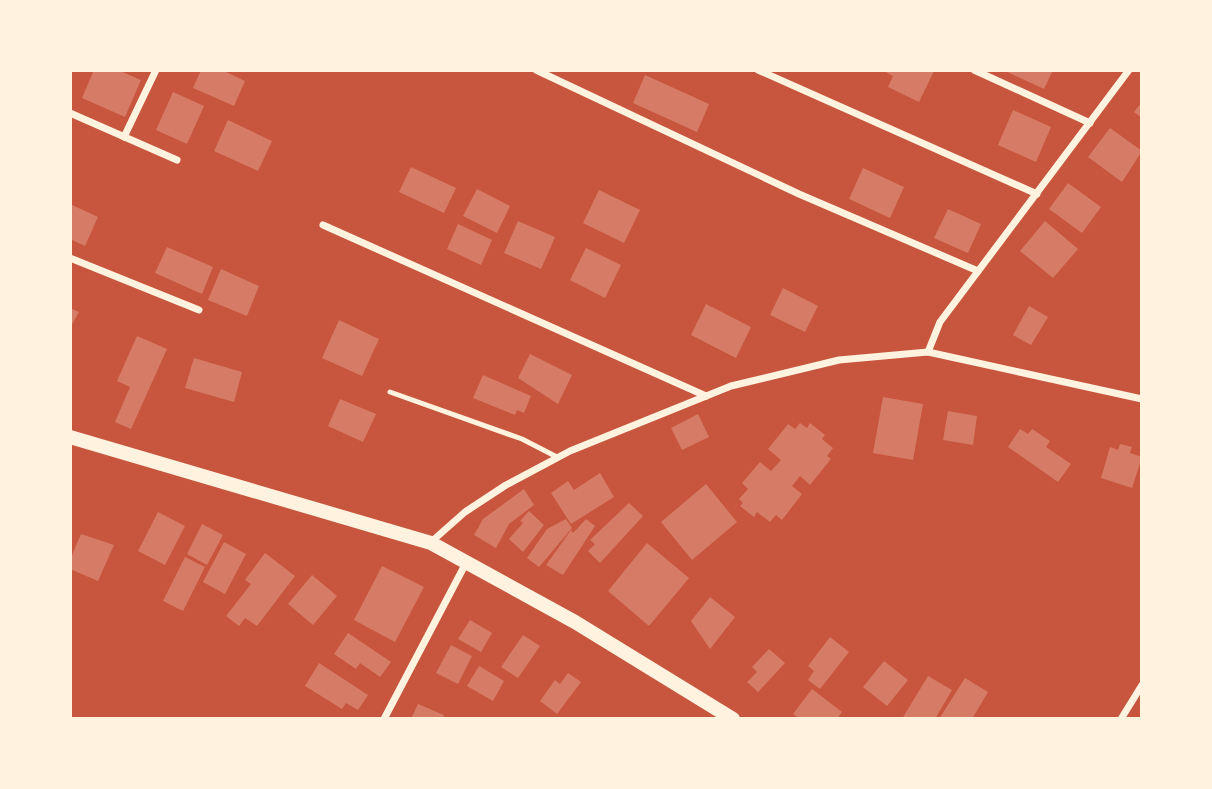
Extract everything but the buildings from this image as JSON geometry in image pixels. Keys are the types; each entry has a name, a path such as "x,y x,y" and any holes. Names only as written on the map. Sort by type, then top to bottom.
{"main road":[{"path":"70,438 431,543 467,560 634,657 733,719"}],"street":[{"path":"124,137 156,70"},
{"path":"536,70 799,194 978,271"},
{"path":"758,70 1037,194"},
{"path":"974,70 1090,123"},
{"path":"929,352 934,332 1129,70"},
{"path":"70,113 177,160"},
{"path":"323,225 706,396"},
{"path":"70,258 199,310"},
{"path":"431,543 465,512 506,485 557,457 706,396 769,375 839,360 929,352 1142,399"},
{"path":"384,719 467,560"},
{"path":"1121,719 1142,685"}],"lane":[{"path":"390,391 522,439 557,457"}]}
